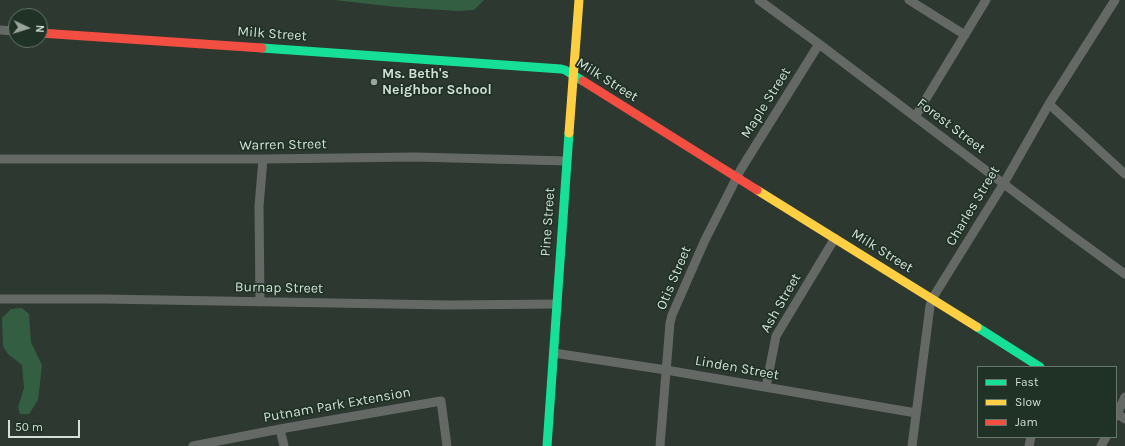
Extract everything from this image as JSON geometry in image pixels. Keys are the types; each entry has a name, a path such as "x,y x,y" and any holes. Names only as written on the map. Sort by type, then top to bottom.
{"street":[{"name":"Pine Street","path":"547,446 579,0"},
{"name":"Forest Street","path":"759,0 820,44 1125,274"},
{"path":"909,0 965,35"},
{"path":"915,117 986,0"},
{"name":"Charles Street","path":"912,446 932,299 1115,0"},
{"name":"Milk Street","path":"48,34 558,68 565,70 1038,366"},
{"name":"Maple Street","path":"737,178 741,169 820,44"},
{"path":"1050,104 1125,174"},
{"name":"Warren Street","path":"0,159 263,159 415,157 567,161"},
{"path":"260,302 260,206 263,159"},
{"name":"Otis Street","path":"660,446 670,323 672,315 705,240 737,178"},
{"name":"Ash Street","path":"766,387 776,336 835,238"},
{"name":"Burnap Street","path":"0,299 449,305 557,304"},
{"name":"Linden Street","path":"554,353 666,370 916,413"},
{"path":"1117,412 1125,397"},
{"name":"Putnam Park Extension","path":"192,446 441,401 447,446"},
{"path":"280,429 284,446"}],"green space":[{"path":"334,0 484,0 474,10 458,11 396,7"},
{"path":"22,308 29,314 31,342 42,365 38,400 29,414 20,414 18,407 24,388 22,365 8,354 3,346 2,318 11,309"}],"traffic: fast":[{"path":"262,48 561,69 583,81"},
{"path":"547,446 569,133"},
{"path":"977,327 1038,366"}],"traffic: slow":[{"path":"569,133 579,0"},
{"path":"757,190 977,327"}],"traffic: jam":[{"path":"48,34 262,48"},
{"path":"583,81 757,190"}],"place":[{"name":"Ms. Beth's Neighbor School","path":"374,82"}]}
